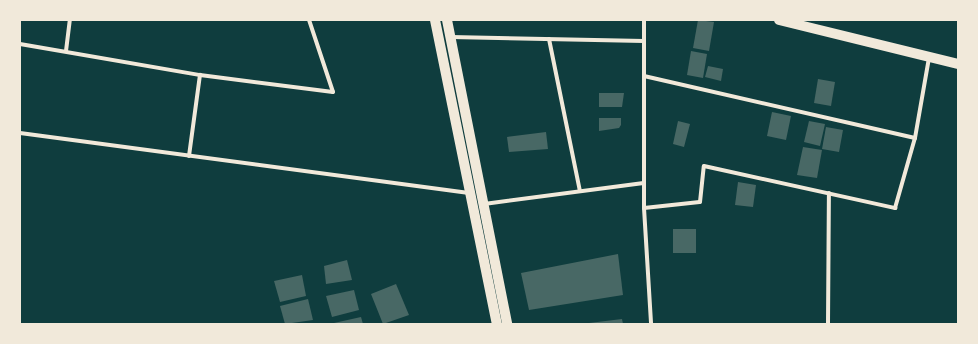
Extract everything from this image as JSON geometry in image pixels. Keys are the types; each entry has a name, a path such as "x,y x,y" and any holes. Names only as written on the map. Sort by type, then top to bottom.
{"main road":[{"path":"435,20 497,324"},
{"path":"447,20 507,324"},
{"path":"779,20 958,64"}],"street":[{"path":"66,51 70,20"},
{"path":"20,44 200,75 333,92 309,20"},
{"path":"644,20 644,208 651,324"},
{"path":"450,37 644,40"},
{"path":"549,39 580,191"},
{"path":"644,208 700,202 704,166 896,208 915,138 929,57"},
{"path":"189,156 200,75"},
{"path":"644,76 915,138"},
{"path":"20,133 470,193"},
{"path":"484,204 644,183"},
{"path":"828,324 829,193"}],"building":[{"path":"698,20 714,22 709,51 693,48"},
{"path":"691,51 707,54 703,78 687,75"},
{"path":"708,66 723,69 721,81 705,77"},
{"path":"818,79 835,82 831,106 814,103"},
{"path":"599,93 624,93 622,107 599,107"},
{"path":"772,112 791,116 786,140 767,136"},
{"path":"599,118 621,118 621,125 619,128 599,131"},
{"path":"678,121 690,124 684,147 673,144"},
{"path":"809,121 825,124 820,146 804,142"},
{"path":"826,127 843,130 839,152 822,149"},
{"path":"546,132 548,149 509,152 507,137"},
{"path":"803,147 822,150 817,178 797,175"},
{"path":"738,182 756,185 753,207 735,205"},
{"path":"673,229 696,229 696,253 673,253"},
{"path":"618,254 623,295 529,310 521,273"},
{"path":"347,260 352,280 326,284 324,266"},
{"path":"302,275 306,296 280,302 274,281"},
{"path":"396,284 409,315 383,324 371,294"},
{"path":"354,290 359,310 332,317 326,296"},
{"path":"308,299 313,320 285,324 280,306"},
{"path":"361,317 363,324 334,323"},
{"path":"622,319 623,324 589,324 589,323"}]}
